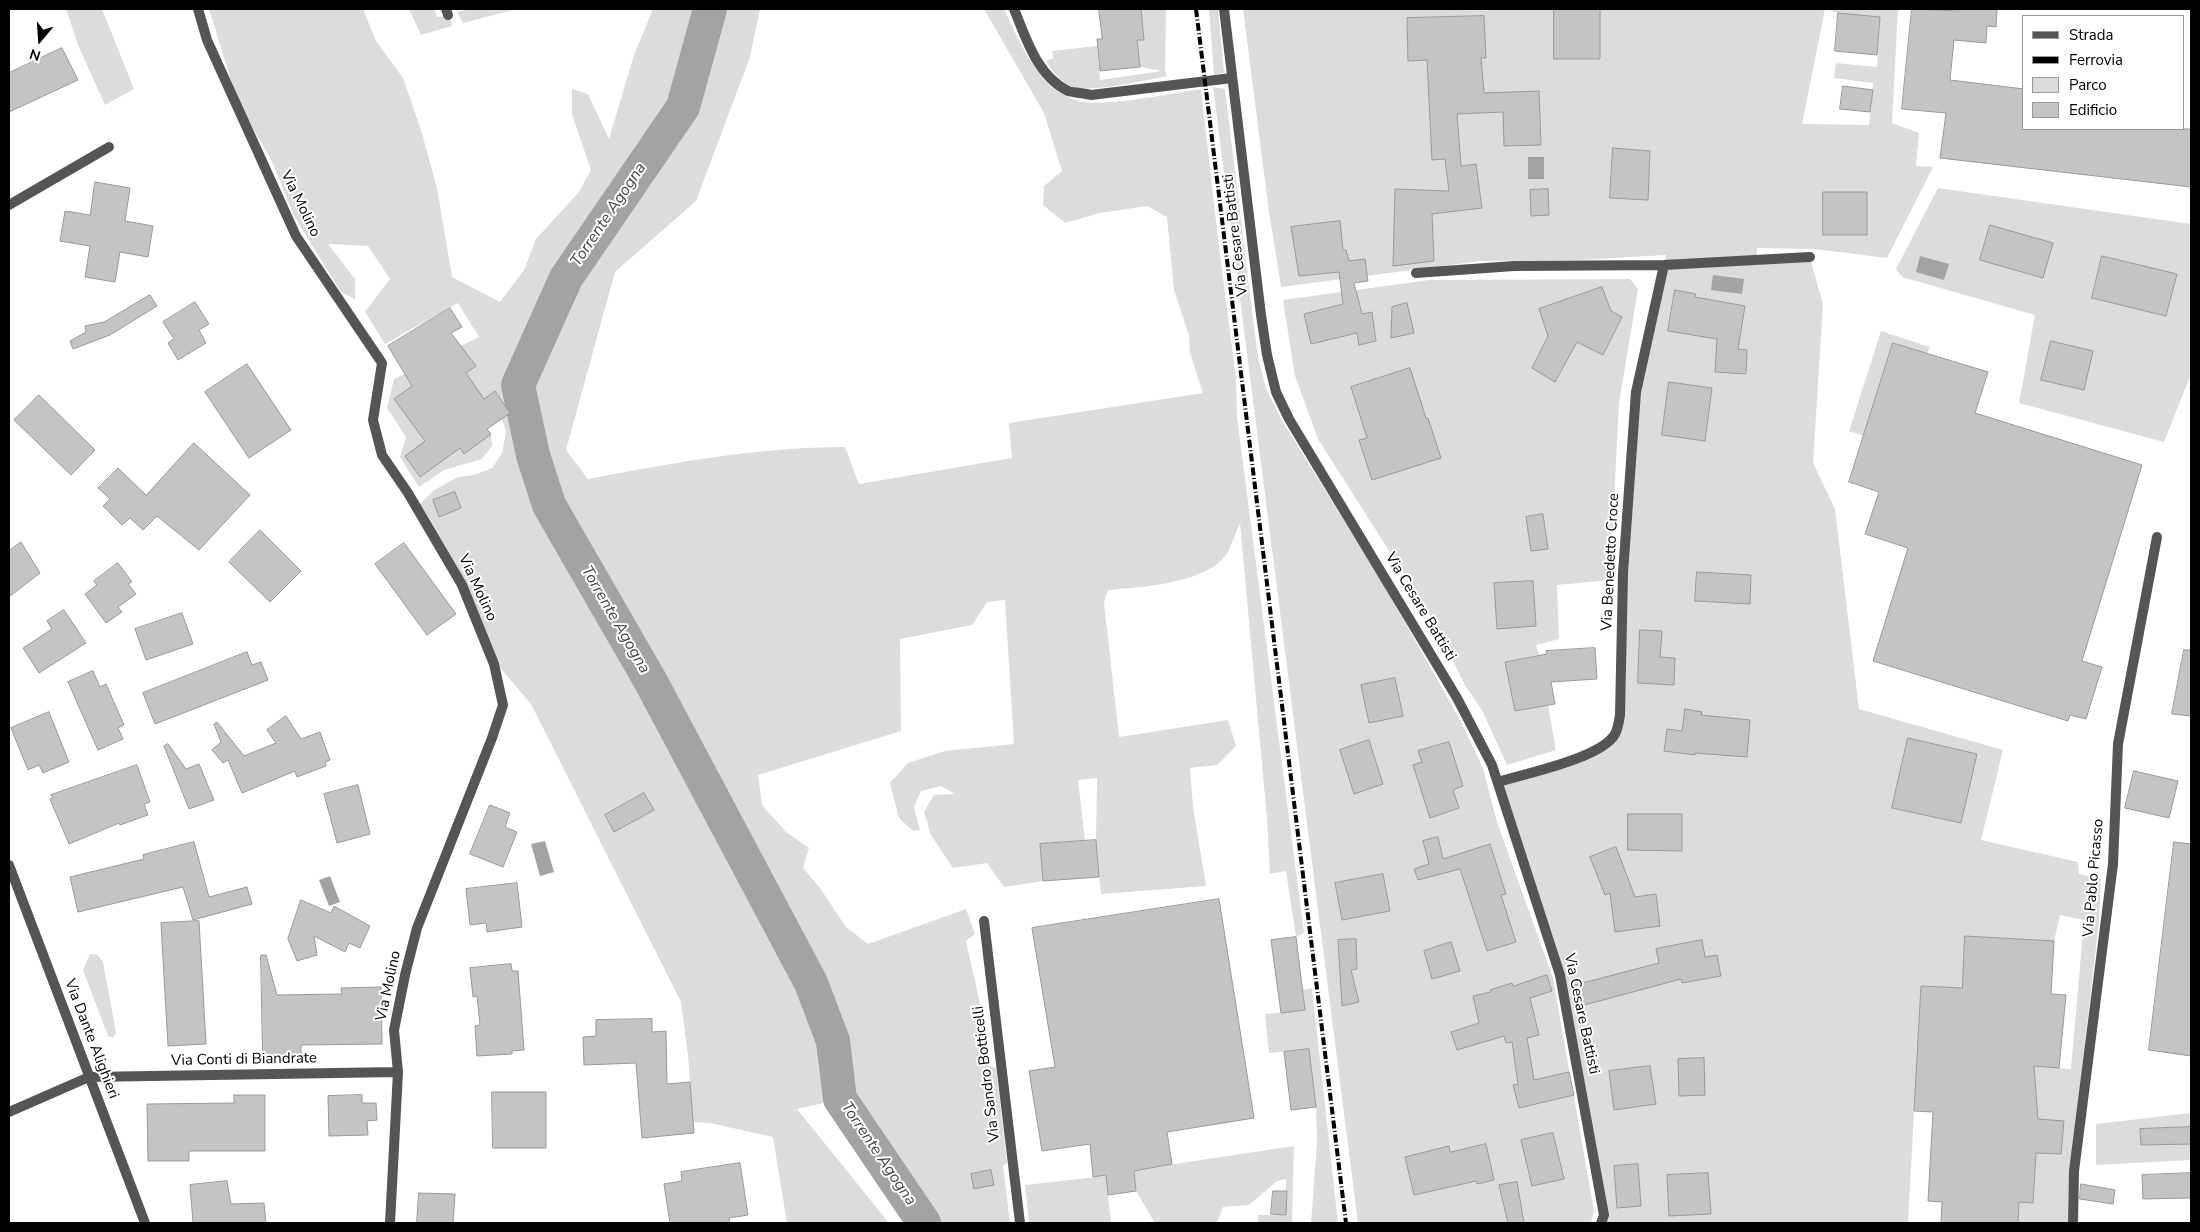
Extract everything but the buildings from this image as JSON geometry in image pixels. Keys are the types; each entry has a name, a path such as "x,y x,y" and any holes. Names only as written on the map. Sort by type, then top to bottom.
{"street":[{"name":"Via Molino","path":"198,9 206,40 263,160 296,236 382,363 373,420 382,455 408,493 462,585 494,664 503,705 492,738 416,928 394,1030 398,1072 390,1223"},
{"path":"1014,9 1033,54 1050,79 1069,91 1091,95 1232,78"},
{"name":"Via Cesare Battisti","path":"1224,9 1261,315 1267,355 1276,392 1305,446 1458,698 1492,765 1560,975 1604,1215 1601,1223"},
{"path":"9,205 109,146"},
{"path":"1416,272 1514,266 1664,265 1810,257"},
{"name":"Via Benedetto Croce","path":"1498,782 1582,757 1603,745 1615,735 1620,715 1623,573 1636,392 1664,265"},
{"name":"Via Pablo Picasso","path":"2073,1223 2074,1171 2113,864 2118,744 2157,537"},
{"name":"Via Dante Alighieri","path":"9,865 145,1223"},
{"name":"Via Sandro Botticelli","path":"984,921 1020,1223"},
{"name":"Via Conti di Biandrate","path":"90,1077 398,1072"},
{"path":"9,1112 90,1077"}],"green space":[{"path":"66,9 102,9 134,89 105,105 78,45"},
{"path":"209,9 363,9 376,41 403,78 421,130 437,188 452,277 500,302 524,270 536,239 579,192 591,170 572,114 572,89 588,94 609,139 634,55 653,9 700,9 671,105 609,199 555,272 520,355 514,384 529,455 545,506 646,685 807,985 829,1042 837,1100 797,1109 889,1223 787,1223 773,1137 710,1123 693,1122 688,1055 681,1002 531,704 497,664 420,504 434,490 458,477 474,475 492,468 502,453 506,432 502,419 487,429 491,434 492,446 482,459 444,470 419,487 400,457 406,437 387,408 394,379 479,337 458,303 385,344 365,312 390,279 368,246 328,244 355,279 355,299 341,292 294,216 271,159 248,120 231,80"},
{"path":"409,9 434,9 437,17 450,17 452,26 421,35"},
{"path":"470,9 517,9 463,23 457,12"},
{"path":"712,9 760,9 750,57 696,201 615,272 566,450 588,479 748,453 845,447 859,484 1012,458 1009,423 1203,393 1190,353 1189,336 1174,290 1167,217 1147,206 1100,213 1065,223 1043,205 1044,186 1062,171 1044,113 984,9 1004,9 1025,52 1041,76 1053,88 1079,101 1104,103 1201,89 1236,378 1237,417 1304,933 1296,937 1286,871 1270,874 1267,819 1240,523 1226,555 1216,565 1188,578 1171,582 1108,590 1104,602 1119,737 1228,720 1236,746 1217,765 1190,768 1193,806 1206,886 1101,894 1096,840 1097,778 1078,780 1085,841 1040,844 1043,881 1004,887 987,863 953,868 931,835 924,812 934,795 955,794 941,786 921,791 914,807 920,830 913,831 899,818 890,783 908,763 945,751 1014,744 1005,600 987,602 972,625 900,639 901,731 758,775 762,805 786,832 809,848 803,868 820,888 846,927 868,944 966,909 975,934 966,941 983,1017 989,1066 996,1068 1007,1163 1003,1166 1010,1223 928,1223 844,1097 835,1041 813,982 652,680 550,503 536,455 520,384 569,279 684,106"},
{"path":"1141,9 1166,9 1165,71 1167,76 1117,86 1078,88 1062,81 1046,61 1053,58 1052,51 1097,46 1100,80 1162,71 1140,67 1137,40 1144,39"},
{"path":"1209,9 1218,9 1224,73 1214,75"},
{"path":"1243,9 1825,9 1898,9 1892,123 1919,133 1916,166 1933,167 1887,258 1815,249 1757,248 1757,260 1810,258 1823,304 1813,463 1835,509 1859,709 2003,750 1981,840 2078,862 2079,874 2101,879 2099,922 2069,1178 2068,1223 2018,1223 2019,1202 2033,1203 2038,1119 2034,1066 2071,1069 2084,920 2060,915 2054,941 1965,936 1962,988 1921,986 1908,1223 1601,1223 1560,975 1498,782 1582,757 1615,735 1636,392 1666,255 1579,260 1481,261 1281,287 1269,212","holes":["1825,9 1838,13 1880,17 1877,67 1836,63 1834,78 1873,83 1869,125 1802,124"]},
{"path":"1213,87 1225,89 1258,357 1266,389 1283,422 1382,582 1460,720 1483,768 1497,822 1553,978 1594,1211 1591,1223 1358,1223"},
{"path":"1938,188 2191,224 2191,374 2164,442 2019,403 2035,315 1902,277 1896,269"},
{"path":"1630,279 1638,289 1619,403 1610,580 1557,585 1559,639 1536,645 1539,655 1505,662 1515,711 1548,705 1556,750 1507,765 1482,710 1466,687 1433,620 1318,439 1295,376 1283,300 1429,280"},
{"path":"1881,331 1930,347 1927,354 1893,343 1864,436 1849,431"},
{"path":"90,954 98,955 103,962 116,1033 113,1038 108,1036 83,970"},
{"path":"1312,988 1338,1223 1311,1223 1317,1142 1316,1107 1309,1049 1269,1053 1265,1014 1305,1010 1303,990"},
{"path":"2191,1113 2191,1160 2096,1165 2096,1124"},
{"path":"1294,1146 1292,1223 1258,1223 1258,1215 1286,1215 1286,1179 1277,1181 1249,1205 1223,1207 1217,1223 1155,1223 1136,1191 1134,1170"},
{"path":"1106,1176 1111,1223 1029,1223 1025,1185"}],"shaded area":[{"path":"1528,157 1544,157 1544,179 1528,179"},
{"path":"1920,256 1949,264 1944,280 1916,272"},
{"path":"1713,275 1744,279 1742,294 1711,290"},
{"path":"545,841 554,872 540,876 531,844"},
{"path":"330,876 340,902 329,906 319,880"}],"waterway":[{"name":"Torrente Agogna","path":"710,9 683,107 566,278 518,385 533,455 549,505 651,682 811,983 833,1041 840,1099 924,1223"}],"railway":[{"path":"1196,9 1346,1223"}]}
